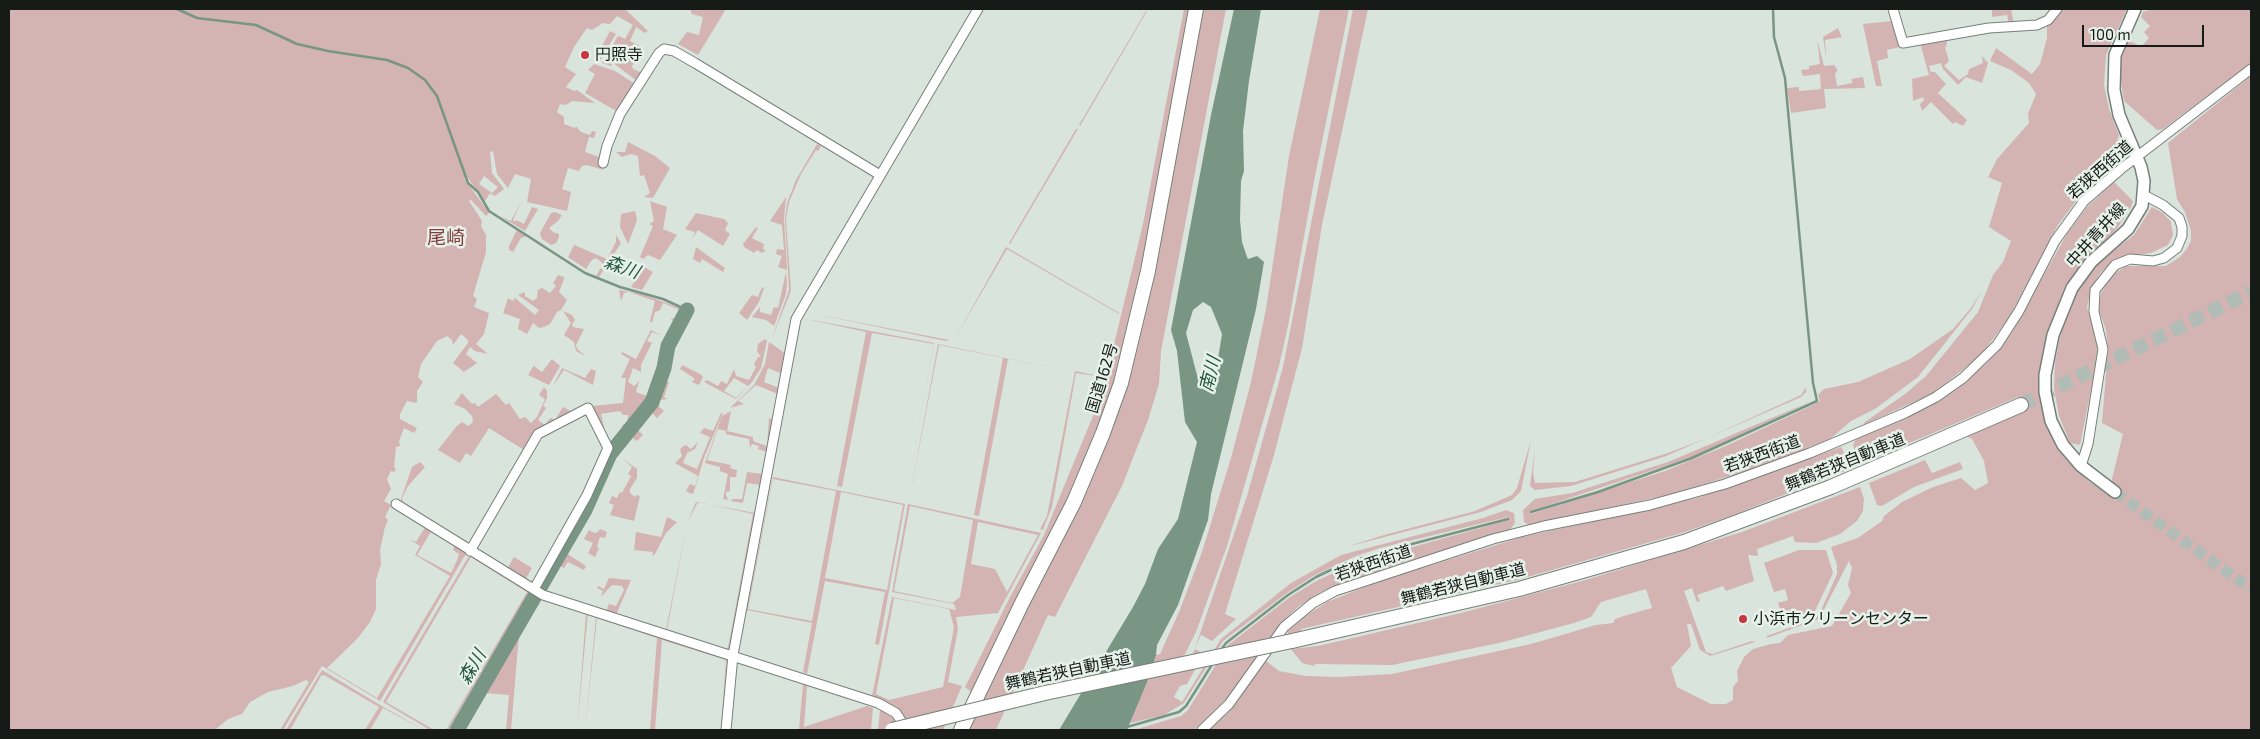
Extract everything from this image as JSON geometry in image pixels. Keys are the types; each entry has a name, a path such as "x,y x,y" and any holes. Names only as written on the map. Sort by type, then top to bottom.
{"highway":[{"name":"国道162号","path":"961,727 1074,502 1103,433 1121,383 1148,271 1196,9"},
{"name":"舞鶴若狭自動車道","path":"892,730 1045,693 1292,641 1519,589 1684,542 1839,484 2021,405"}],"main road":[{"name":"中井青井線","path":"2115,492 2081,466 2063,445 2051,421 2045,392 2045,375 2049,350 2066,303 2080,276 2090,262 2128,229 2137,217 2144,195 2144,181 2119,115 2113,77 2118,45 2135,9"}],"street":[{"path":"726,730 733,656 796,319 978,9"},
{"path":"1893,9 1903,43 1990,28 2037,25 2048,20 2057,9"},
{"path":"603,163 607,146 620,114 659,53 664,49 674,51 695,63 880,175"},
{"name":"若狭西街道","path":"1202,730 1229,704 1284,627 1313,603 1335,591 1493,539 1544,526 1666,501 1725,484 1795,459 1905,413 1936,397 1974,368 1997,345 2019,311 2055,241 2075,211 2094,192 2136,157 2251,69"},
{"path":"2081,466 2088,444 2103,349 2094,312 2095,290 2115,265 2130,260 2153,261 2164,258 2177,248 2182,236 2179,218 2168,208 2144,195"},
{"path":"470,551 538,434 588,408 608,448 562,547 536,591"},
{"path":"396,504 536,591 887,706 896,713 907,730"}],"shaded area":[{"path":"9,9 625,9 648,31 645,33 636,27 630,41 644,48 632,66 633,69 642,73 637,81 613,63 611,66 602,63 618,36 625,39 633,25 617,16 610,24 603,23 592,30 587,28 574,47 565,67 576,74 566,87 574,91 577,90 595,103 572,101 566,105 560,104 557,112 564,117 564,124 575,128 576,126 581,132 590,135 592,131 596,132 594,138 589,137 585,152 602,158 603,170 587,165 582,166 579,171 568,168 562,189 571,192 567,211 527,202 531,179 515,174 508,188 497,174 493,151 490,152 492,173 504,189 495,196 490,193 485,201 467,177 464,178 489,213 486,216 471,200 469,201 482,221 481,226 486,235 486,252 473,296 477,299 474,307 489,313 484,334 476,344 488,354 475,351 470,347 466,354 477,363 464,372 453,363 468,343 468,340 461,334 453,345 452,340 447,336 437,341 421,364 418,377 423,382 417,391 417,401 416,403 407,401 400,414 400,419 417,428 414,433 404,428 399,441 400,446 396,447 394,467 396,469 394,472 391,471 387,479 391,489 384,501 391,505 385,517 388,520 380,550 381,564 376,580 376,609 370,622 357,639 327,668 377,698 450,576 415,555 420,546 409,539 416,542 426,526 432,530 417,555 451,573 459,554 453,550 455,545 467,552 380,701 322,666 283,730 280,730 309,682 306,680 293,686 268,692 250,702 242,714 228,719 215,730 9,730","holes":["484,176 498,187 492,193 479,184"]},
{"path":"690,9 726,9 698,55 678,44 687,32 699,35 703,17 692,14"},
{"path":"1184,9 1192,9 1153,220 1117,382 1089,458 973,694 965,687 1010,597 1044,535 1102,394 1143,224"},
{"path":"1200,9 1226,9 1161,351 1159,384 1148,420 1122,486 1055,617 1048,615 996,730 965,730 1107,434"},
{"path":"1234,9 1261,9 1243,131 1244,171 1241,181 1240,220 1242,242 1248,259 1257,256 1264,262 1256,309 1211,494 1208,520 1178,605 1157,645 1156,655 1147,682 1127,730 1059,730 1133,607 1145,584 1158,549 1178,519 1197,442 1185,422 1177,351 1171,330 1211,115","holes":["1203,302 1211,307 1222,334 1215,378 1209,384 1202,382 1197,375 1186,333 1193,310"]},
{"path":"1320,9 1349,9 1314,181 1288,326 1279,366 1227,546 1196,632 1178,668 1184,670 1195,649 1204,654 1187,684 1180,686 1174,697 1182,702 1221,639 1291,583 1341,555 1483,518 1506,510 1514,513 1515,523 1510,530 1395,565 1321,592 1299,606 1281,623 1228,697 1194,730 1134,730 1181,716 1188,710 1228,645 1290,597 1318,580 1359,562 1509,520 1508,517 1380,548 1356,556 1315,575 1287,593 1223,641 1184,703 1164,715 1130,723 1156,655 1160,654 1179,612 1202,552 1231,458 1251,382 1266,309 1289,156"},
{"path":"1353,9 1368,9 1322,225 1302,348 1274,455 1225,614 1236,619 1212,641 1201,635 1195,648 1247,496 1283,367"},
{"path":"1992,9 2011,9 2014,24 2009,24 2007,15 1992,17"},
{"path":"2059,9 2127,9 2106,55 2104,85 2109,109 2119,135 2109,169 2079,197 2058,225 2009,318 1980,356 1935,392 1863,425 1926,376 1978,312 1993,275 2003,262 2011,241 1989,227 2002,183 1988,177 1997,159 2029,123 2028,114 2036,94 2029,83 2011,70 1990,61 1996,48 2032,74 2040,64 2047,38 2047,25"},
{"path":"2152,9 2251,9 2251,63 2163,129 2157,130 2124,101 2121,82 2121,58 2127,39 2141,47 2149,38 2144,32 2150,26 2141,17 2143,12"},
{"path":"1147,11 1080,126 1079,125"},
{"path":"1892,21 1900,47 1887,50 1888,58 1877,61 1882,86 1876,86 1863,24"},
{"path":"1838,28 1842,37 1825,40 1826,57 1823,37"},
{"path":"610,31 616,34 599,62 597,62 596,57"},
{"path":"1946,38 1947,45 1945,47 1949,61 1944,66 1959,80 1968,74 1969,69 1983,63 1982,56 1988,63 1982,83 1966,77 1958,85 1943,69 1941,63 1929,66 1931,72 1935,72 1946,84 1938,93 1967,120 1963,126 1955,122 1953,124 1931,102 1922,111 1920,104 1924,100 1923,97 1913,101 1912,79 1929,75 1920,43"},
{"path":"1817,39 1824,66 1834,65 1837,69 1835,73 1837,86 1852,83 1852,79 1863,77 1865,88 1824,89 1826,108 1791,113 1787,88 1799,87 1799,91 1821,89 1820,74 1803,76 1801,70 1820,64"},
{"path":"594,64 615,71 635,84 618,112 585,93 595,74 588,70"},
{"path":"2251,76 2251,730 1210,730 1230,711 1266,661 1279,671 1306,676 1338,677 1392,674 1531,644 1596,625 1613,623 1615,619 1652,608 1646,589 1601,602 1591,617 1574,623 1499,643 1392,665 1315,664 1315,666 1302,663 1291,649 1318,646 1461,613 1582,581 1742,532 1860,487 1864,499 1863,511 1857,521 1840,534 1816,543 1795,542 1793,536 1757,549 1758,556 1748,555 1754,581 1726,591 1723,586 1697,595 1700,601 1697,602 1692,588 1684,591 1706,652 1713,654 1752,641 1755,642 1710,656 1700,650 1691,624 1687,624 1691,646 1671,668 1677,687 1711,704 1726,704 1733,700 1733,687 1738,681 1737,671 1744,657 1753,649 1780,643 1788,635 1832,626 1851,593 1848,585 1852,568 1849,561 1819,619 1767,638 1767,636 1814,619 1819,615 1837,574 1837,565 1831,547 1858,538 1882,521 1884,516 1902,502 1933,487 1961,478 1975,490 1988,483 1984,461 1972,439 1966,436 2023,407 2018,397 1860,464 1853,445 1857,437 1937,402 1964,383 1988,362 2011,333 2067,234 2087,207 2114,182 2133,201 2131,207 2118,227 2072,279 2048,336 2040,377 2056,442 2064,455 2088,481 2113,497 2111,483 2123,434 2102,423 2108,349 2106,330 2099,310 2101,293 2112,275 2126,266 2166,266 2180,257 2186,250 2191,241 2191,231 2185,212 2177,199 2168,143"},
{"path":"1076,129 1078,129 1010,244 1009,243"},
{"path":"628,142 655,156 670,168 653,198 644,197 650,193 644,175 640,176 638,156 631,154 622,157 616,152 625,152"},
{"path":"817,144 821,146 818,151 816,150 801,174 789,202 786,219 791,291 772,338 789,290 785,219 787,203 796,180"},
{"path":"786,197 784,219 787,270 778,267 782,256 776,254 777,249 784,250 782,225 770,221"},
{"path":"650,201 667,207 663,229 677,235 660,260 648,255 643,259 640,257 653,226 649,224 654,221"},
{"path":"521,202 513,220 515,222 516,220 524,224 532,207 538,209 525,231 500,216 511,221"},
{"path":"2152,207 2163,213 2171,222 2173,235 2168,245 2151,253 2119,258 2101,272 2092,286 2087,307 2097,341 2097,360 2080,445 2070,443 2059,416 2054,388 2055,362 2063,322 2078,288 2095,265 2134,235"},
{"path":"635,211 637,220 628,244 620,227 621,214"},
{"path":"555,212 562,215 549,228 559,234 556,243 551,245 542,239 540,233 551,213"},
{"path":"696,213 724,219 728,223 725,230 730,234 723,246 698,230 692,239 695,232 685,229"},
{"path":"756,227 758,228 752,238 764,244 763,249 766,250 762,253 757,250 754,253 744,247 743,244"},
{"path":"517,230 527,236 521,238 513,252 509,250 509,246"},
{"path":"616,235 621,243 599,277 596,276 603,264 599,260 595,258 586,269 568,257 574,245 607,259 616,242"},
{"path":"696,247 725,268 723,272 702,259 700,263 693,259"},
{"path":"1006,247 1119,314 1007,249 953,342"},
{"path":"644,267 653,272 642,290 631,287"},
{"path":"786,272 786,294 774,326 766,320 752,317 760,307 760,312 771,315 774,307 778,308"},
{"path":"558,275 564,277 559,292 567,300 561,310 557,312 550,324 544,327 539,328 533,323 527,334 518,329 520,319 503,313 508,298 513,301 515,298 535,315 539,310 518,295 525,292 525,296 533,301 537,298 538,290 542,288 550,293 556,286 553,283"},
{"path":"762,287 764,288 759,302 747,320 739,313 752,295 758,297"},
{"path":"619,290 642,294 685,310 667,346 663,367 652,398 625,432 622,425 627,424 628,415 623,415 620,411 601,414 604,427 600,427 591,406 623,403 626,378 621,378 630,359 621,354 622,352 636,359 651,330 662,336 652,332 647,341 652,343 641,365 641,372 633,368 628,382 634,386 639,381 636,392 650,397 658,374 664,346 677,322 671,320 672,318 678,320 682,311 663,303 660,310 655,312 652,323 650,321 655,301 629,292 624,293 621,301"},
{"path":"1982,290 1972,309 1918,377 1875,409 1851,421 1830,439 1762,466 1672,494 1529,525 1524,522 1523,510 1535,499 1572,493 1668,462 1814,400 1692,457 1531,511 1531,514 1665,471 1728,445 1815,404 1820,401 1818,395 1824,389 1858,382 1910,359 1953,329 1971,308"},
{"path":"563,311 572,315 575,320 572,324 573,327 584,329 576,345 577,349 586,356 576,351 574,342 564,335 571,323"},
{"path":"810,313 949,340 946,341"},
{"path":"802,318 934,343 872,333 842,487 837,486 866,332"},
{"path":"765,339 767,341 761,368 752,382 736,399 704,382 707,380 718,386 721,381 727,384 734,369 736,376 749,380 756,367 754,364 758,357 761,357 757,351 758,344","holes":["734,378 748,386 736,398 724,391"]},
{"path":"769,342 786,354 775,413 778,394 756,385 738,401 744,404 730,408 754,385 765,364","holes":["768,368 782,374 779,388 764,382"]},
{"path":"938,344 1071,372 1008,359 979,516 974,515 1003,358 939,345 909,501"},
{"path":"541,354 534,366 542,372 552,359 560,366 549,385 528,375"},
{"path":"682,365 703,377 699,385 691,381 694,381 694,378 680,369"},
{"path":"562,368 585,378 591,369 596,371 593,385 564,370 553,386"},
{"path":"1075,371 1104,377 1076,373 1052,507 1043,530 1040,529 1047,516"},
{"path":"664,376 663,379 669,382 664,397 667,399 653,401 662,377"},
{"path":"544,387 547,391 547,398 543,406 546,408 538,420 545,425 550,418 555,420 563,407 573,412 537,432 469,545 524,450 489,428 471,456 466,453 460,463 438,450 462,422 468,426 473,422 472,416 465,409 454,404 462,393 472,404 475,403 478,407 496,394 506,405 509,403 520,419 525,417 531,423 537,417 545,399 539,395"},
{"path":"1806,387 1806,392 1801,397 1707,438 1801,395"},
{"path":"654,402 664,411 657,418 649,410 635,427 635,424"},
{"path":"731,411 727,431 753,437 755,442 767,446 769,418 773,420 767,452 758,449 759,446 752,444 750,448 749,439 726,434 726,431 718,429 707,460 731,465 730,468 737,470 736,477 730,477 730,491 726,492 728,500 723,499 728,474 720,471 720,467 705,463 722,416"},
{"path":"721,413 723,413 704,458 693,494 689,493 686,491 690,484 695,486 698,476 675,463 682,456 680,450 686,445 691,449 698,442 695,449 687,453 683,463 697,469 710,437 700,433 704,428 713,431"},
{"path":"633,426 643,435 637,441 631,437 627,441 623,438"},
{"path":"1704,439 1666,456 1571,486 1535,490 1530,486 1535,449 1533,472 1535,483 1575,482 1665,454"},
{"path":"1531,440 1521,491 1512,500 1481,512 1346,547 1475,511 1512,495 1517,488"},
{"path":"1841,447 1852,468 1682,533 1517,580 1301,629 1301,631 1288,634 1288,631 1307,615 1327,602 1377,582 1522,537 1697,498"},
{"path":"623,459 637,469 637,478 630,489 630,493 635,497 637,495 640,496 634,521 610,515 614,505 609,503 612,496 617,498 620,492 622,493 631,476 628,474 632,467"},
{"path":"1925,460 1932,473 1960,462 1963,469 1914,487 1882,506 1877,505 1869,483"},
{"path":"420,462 425,467 408,486 402,498 404,505 469,545 403,506 401,499 412,467"},
{"path":"747,472 763,474 761,485 747,483 743,503 731,501 732,499 742,499"},
{"path":"773,477 905,504 879,645 875,644 885,592 825,581 807,674 803,672 812,623 747,610","holes":["773,479 836,491 812,621 748,609","841,492 903,505 887,590 825,578"]},
{"path":"696,502 698,502 687,523"},
{"path":"908,504 1041,533 998,613 956,617 958,629 948,682 962,686 943,730 911,730 897,707 872,696 892,597 956,610 954,604 892,592","holes":["910,506 973,520 960,597 952,603 894,591","978,522 1038,535 1007,592 995,569 971,564","894,598 949,609 954,627 943,687 889,700 876,694"]},
{"path":"710,505 755,513 729,649 726,650 666,630 687,523 667,630 726,649 728,648 753,514"},
{"path":"667,517 677,522 666,533 655,554 652,556 653,552 634,550 636,532 661,537"},
{"path":"600,529 607,532 605,538 600,537 597,547 599,548 595,557 588,553 593,543 584,539 589,530 594,533"},
{"path":"1799,550 1826,550 1833,573 1815,611 1786,623 1778,603 1788,600 1785,589 1774,592 1764,563"},
{"path":"563,551 586,566 584,570 568,562 564,568 556,564"},
{"path":"470,554 529,592 448,730 446,730 527,592 471,557 386,702 434,730 430,730 383,702"},
{"path":"514,557 532,568 525,580 507,569"},
{"path":"609,578 631,580 616,615 606,612 609,604 616,606 624,590 622,586 612,585 601,597 603,591 597,588 598,586 604,589"},
{"path":"537,596 588,612 577,730 586,614 540,599 519,635 511,730 506,730 509,695 485,693 463,730 459,730"},
{"path":"596,617 727,659 721,730 726,660 662,640 655,730 650,730 657,638 597,618 585,730"},
{"path":"322,670 424,730 383,708 370,730 365,730 379,707 324,675 321,676 290,730 286,730"},
{"path":"803,684 807,686 804,727 867,706 873,708 871,730 795,730 799,729"},
{"path":"880,710 893,718 900,730 878,730"}],"waterway":[{"name":"森川","path":"177,9 197,18 256,25 297,44 387,60 408,68 425,80 437,96 468,183 478,192 489,211 585,273 620,287 663,299 687,310"},
{"path":"1531,512 1598,492 1692,458 1817,401 1813,383 1785,78 1774,37 1773,9"},
{"name":"森川","path":"457,730 585,510 610,454 652,402 664,368 668,346 687,310"},
{"path":"1221,650 1226,643 1288,595 1316,577 1341,565 1381,552 1508,519"},
{"path":"1127,727 1179,712 1186,706 1213,663"}],"tunnel":[{"path":"2021,405 2251,292"},
{"path":"2115,492 2251,589"}],"place":[{"name":"円照寺","path":"585,55"},
{"name":"小浜市クリーンセンター","path":"1743,619"}],"district":[{"name":"尾崎","path":"446,238"}],"water label":[{"name":"南川","path":"1210,374"}]}
